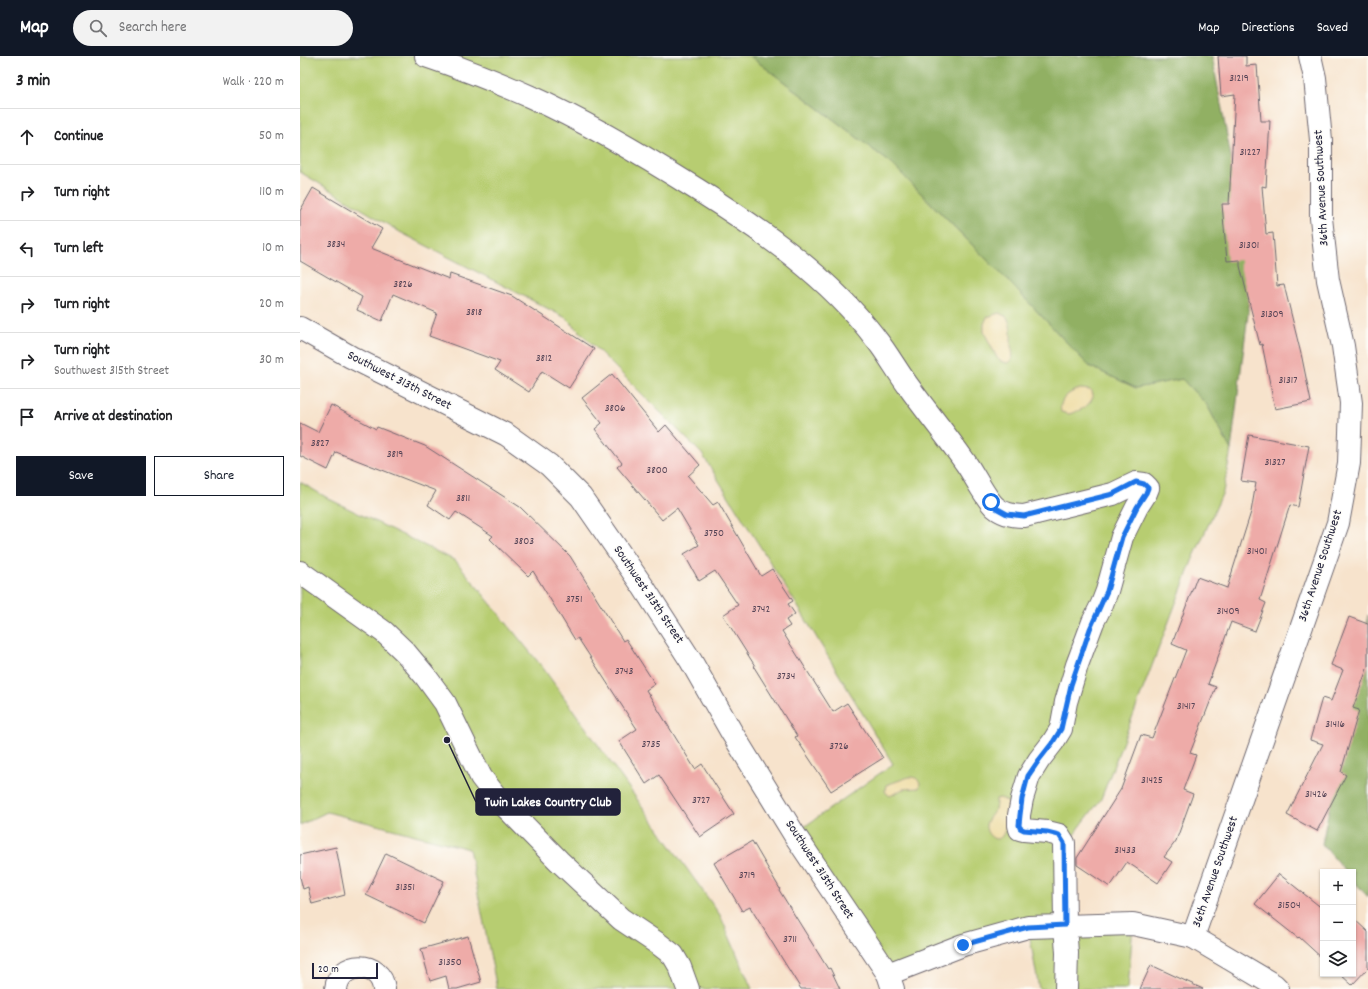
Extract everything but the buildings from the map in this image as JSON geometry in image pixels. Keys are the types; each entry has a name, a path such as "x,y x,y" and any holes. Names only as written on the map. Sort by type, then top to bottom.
{"street":[{"path":"426,56 532,97 607,136 717,202 764,234 824,283 855,312 877,340 908,386 964,460 991,502 1001,511 1013,515 1024,516 1113,494 1136,482 1144,484 1148,488 1122,537 1107,591 1091,626 1071,685 1061,729 1028,776 1022,799 1019,820 1020,828 1024,830 1047,832 1059,835 1064,843 1065,925 1067,953 1066,989"},
{"name":"36th Avenue Southwest","path":"1278,989 1274,985 1193,937 1338,523 1349,463 1351,403 1343,346 1328,280 1322,233 1321,140 1315,78 1310,56"},
{"name":"Southwest 313th Street","path":"300,328 350,357 507,435 549,464 581,497 644,588 691,661 732,733 794,834 891,981"},
{"path":"300,572 379,628 405,652 426,676 445,703 481,777 491,792 558,861 621,919 673,955 680,966 688,989"},
{"path":"891,981 963,945 1028,927 1133,924 1193,937"},
{"path":"336,989 338,979 344,972 359,966 375,972 380,978 384,989"}],"green space":[{"path":"300,56 750,56 892,164 1015,288 1089,366 1136,388 1182,379 1207,405 1231,450 1223,492 1192,561 1101,799 1067,844 1072,925 1133,924 1128,989 1039,989 1028,927 888,974 794,834 893,764 800,610 702,454 566,318 400,232 300,172"},
{"path":"750,56 1212,56 1253,274 1231,450 1207,405 1182,379 1136,388 1089,366 1015,288 892,164"},
{"path":"300,482 331,500 456,561 543,668 720,915 752,989 497,989 469,849 327,812 300,825"},
{"path":"1368,615 1368,897 1356,883 1356,869 1343,869 1322,844"}],"sand":[{"path":"999,313 1007,317 1009,321 1012,357 1011,361 1007,363 1000,361 997,358 984,332 984,324 987,317"},
{"path":"1081,389 1092,391 1093,397 1089,403 1080,410 1069,414 1061,412 1061,403 1066,396"},
{"path":"909,777 918,780 920,783 919,788 903,789 890,796 886,793 886,785"},
{"path":"1000,798 1005,800 1010,805 1010,808 1008,821 1002,836 997,839 989,835 986,825 995,809 996,799"}],"place":[{"name":"Twin Lakes Country Club","path":"447,740"}],"route":[{"path":"963,945 1028,927 1065,925 1064,843 1059,835 1047,832 1024,830 1020,828 1019,825 1022,799 1028,776 1061,729 1071,685 1090,629 1107,591 1122,537 1148,488 1140,482 1136,482 1113,494 1024,516 1007,514 996,508 991,502"}]}
